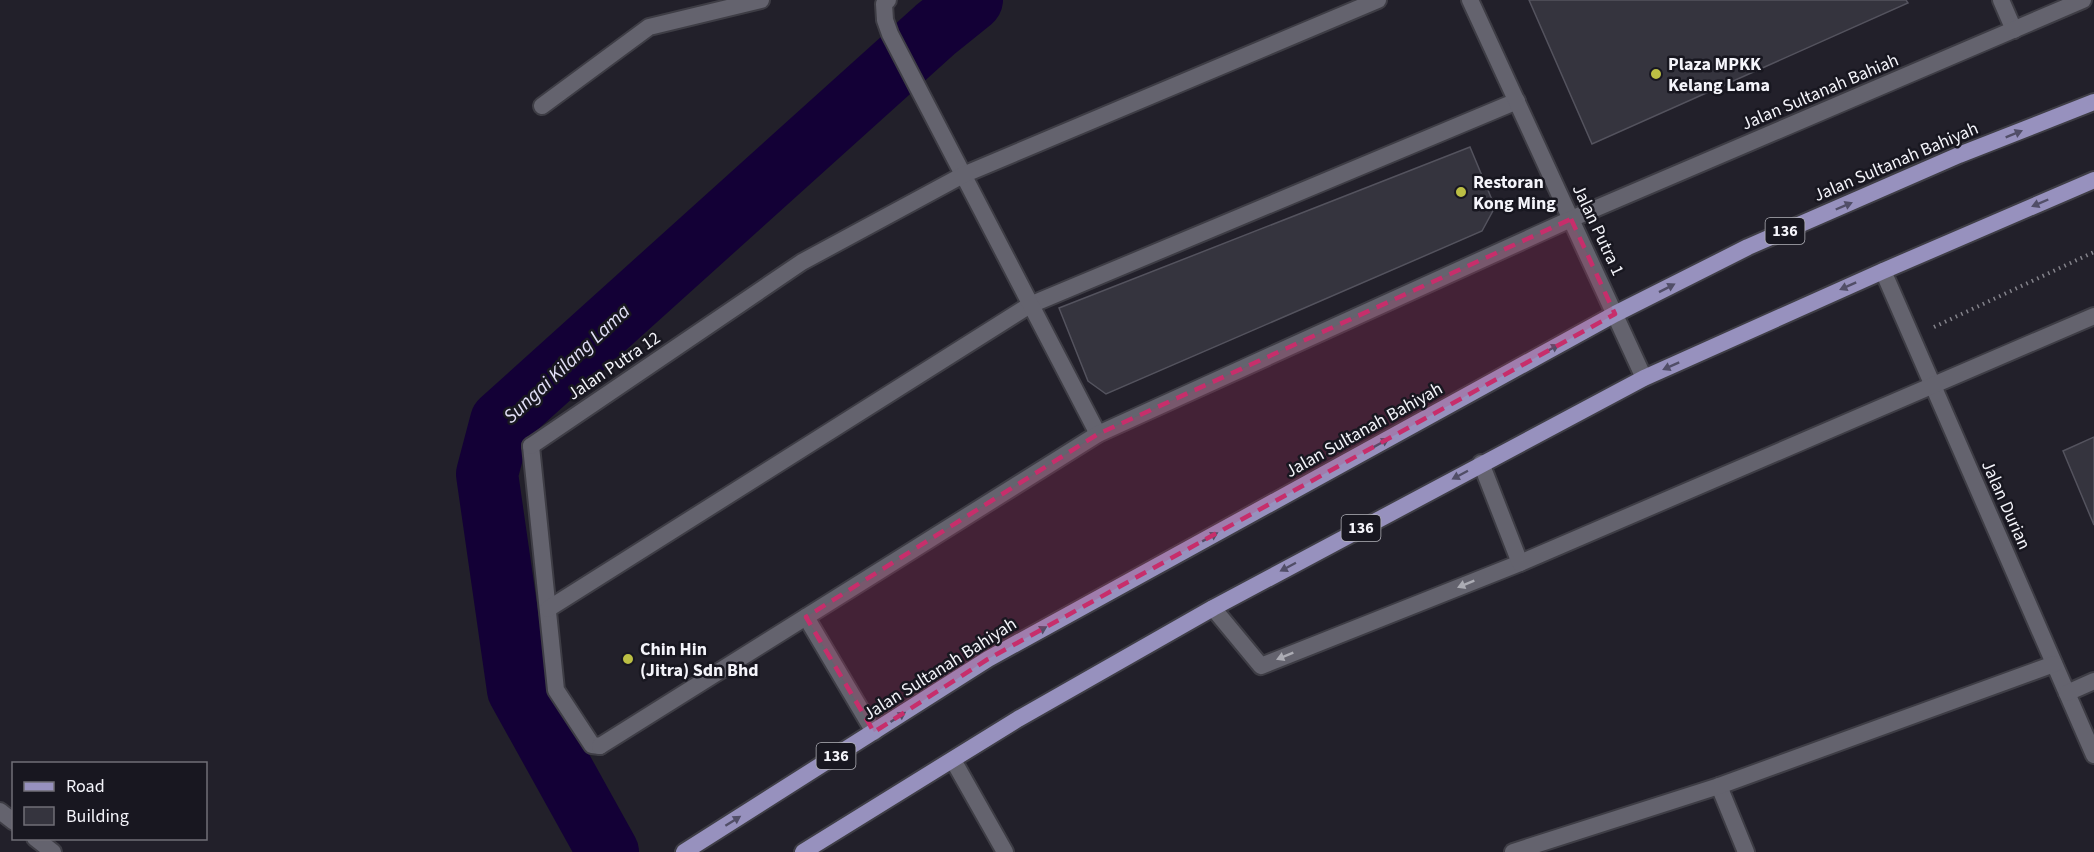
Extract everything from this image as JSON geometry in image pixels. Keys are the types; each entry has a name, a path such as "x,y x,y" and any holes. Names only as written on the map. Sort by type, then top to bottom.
{"main road":[{"name":"Jalan Sultanah Bahiyah","path":"684,852 988,659 1615,314 1748,247 1959,155 2094,102"},
{"name":"136","path":"803,852 1018,719 1213,608 1644,378 1883,270 2094,180"}],"street":[{"path":"542,106 649,27 760,0"},
{"name":"Jalan Putra 12","path":"600,746 592,745 556,690 531,446 802,262 963,175 1378,0"},
{"name":"Jalan Putra 1","path":"1470,0 1644,378"},
{"path":"2001,0 2014,30"},
{"name":"Jalan Sultanah Bahiah","path":"600,746 1098,434 1571,219 2083,0"},
{"path":"881,1 890,34 915,84 1098,434"},
{"path":"548,609 1030,305 1517,101"},
{"name":"Jalan Durian","path":"1883,270 2094,755"},
{"path":"1213,608 1261,666 1520,563 2094,316"},
{"path":"1481,463 1520,563"},
{"path":"806,617 874,732"},
{"path":"1513,852 1719,786 2055,664"},
{"path":"2067,693 2094,681"},
{"path":"953,760 1005,852"},
{"path":"1719,786 1746,852"},
{"path":"0,811 12,820"},
{"path":"38,840 53,852"}],"path":[{"path":"1912,337 2094,252"}],"highlighted area":[{"path":"1571,219 1615,314 988,659 874,732 806,617 1098,434"}],"building":[{"name":"Plaza MPKK Kelang Lama","path":"1529,0 1906,0 1908,3 1592,144"},
{"path":"1470,147 1495,207 1482,231 1106,394 1088,381 1059,308"},
{"path":"2094,437 2094,525 2063,451"}],"waterway":[{"name":"Sungai Kilang Lama","path":"608,852 518,690 487,474 501,421 936,29 972,0"}],"place":[{"name":"Plaza MPKK Kelang Lama","path":"1656,74"},
{"name":"Restoran Kong Ming","path":"1461,192"},
{"name":"Chin Hin (Jitra) Sdn Bhd","path":"628,659"}]}
